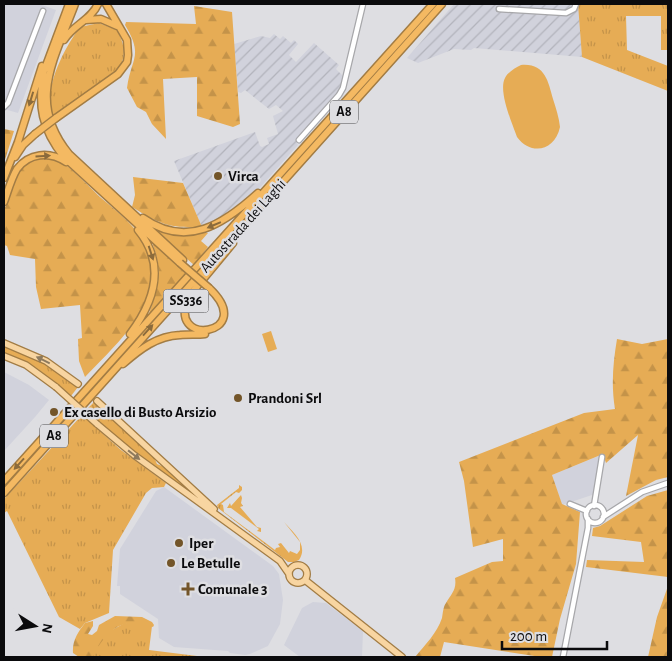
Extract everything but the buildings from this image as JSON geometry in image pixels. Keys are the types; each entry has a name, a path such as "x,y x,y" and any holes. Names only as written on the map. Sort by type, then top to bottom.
{"highway":[{"path":"4,178 33,90 65,4"},
{"path":"69,4 47,65 40,94 43,118 54,144 77,169 124,213 182,261"},
{"path":"74,4 49,73 46,94 46,107 52,129 58,141 69,154 182,261 220,293 228,306 227,318 220,328 208,334 180,335 157,340 143,348 104,380"},
{"path":"55,57 72,28 85,20 98,4"},
{"path":"8,169 23,145 35,134 104,85 123,68 128,54 128,45 123,32 106,4"},
{"name":"Autostrada dei Laghi","path":"4,481 433,4"},
{"name":"Autostrada dei Laghi","path":"4,493 442,4"},
{"path":"85,20 101,19 118,26"},
{"path":"4,194 18,154"},
{"path":"4,202 18,169 30,158 40,155 51,155 60,158 77,169"},
{"path":"113,195 143,218 158,226 168,230 188,232 210,227 226,219 242,208 280,174"},
{"name":"SS336","path":"98,375 136,327 146,310 154,286 155,269 149,246 124,213"},
{"name":"SS336","path":"210,286 222,301 224,307 223,317 218,326 213,329 207,331 196,330 185,316 186,302 238,237 247,221"}],"main road":[{"path":"4,343 52,364 78,384"},
{"path":"4,356 26,365 56,387 134,455 280,560 303,566 306,569 307,575 305,580 296,583 291,580 280,560"},
{"path":"97,401 228,522"},
{"path":"289,574 291,568 295,565"},
{"path":"305,580 402,657"}],"street":[{"path":"299,140 344,88 363,4"},
{"path":"499,9 566,13 574,9 576,4"},
{"path":"4,107 8,103 43,11"},
{"path":"594,506 602,457"},
{"path":"587,532 613,509 642,492 668,483"},
{"path":"570,504 587,511"},
{"path":"587,511 590,507 594,506 613,509"},
{"path":"601,508 603,517"},
{"path":"564,657 587,532 587,511"},
{"path":"588,519 595,523"}],"shaded area":[{"path":"4,4 39,4 56,10 18,113 4,109"},
{"path":"454,4 574,4 579,10 582,57 474,48 471,50 454,49 418,63 407,58"},
{"path":"274,34 280,39 283,36 291,43 294,40 298,44 289,55 296,62 314,43 339,65 336,69 345,78 342,88 295,140 298,145 257,191 234,211 202,227 174,161 255,132 262,147 269,144 267,138 278,134 273,116 283,111 276,105 269,109 245,90 241,93 238,92 234,44 261,36 270,38"},
{"path":"4,372 29,385 49,400 4,451"},
{"path":"601,455 595,494 562,505 552,475"},
{"path":"164,487 273,566 279,574 283,600 280,624 268,646 245,655 228,651 174,647 159,638 158,619 120,594 120,586 117,586 120,549 156,491"},
{"path":"313,602 326,603 363,631 362,657 300,657 284,645 302,608"}],"green space":[{"path":"578,4 668,4 668,50 661,50 661,16 626,16 627,50 668,66 668,91 582,57"},
{"path":"194,6 232,12 240,124 233,127 197,116 197,77 163,79 166,139 152,124 146,112 137,107 127,88 135,51 131,35 125,25 126,22 196,24"},
{"path":"99,23 117,30 124,50 123,60 117,70 53,116 50,102 51,91 56,71 64,52 80,27"},
{"path":"521,65 535,67 544,74 557,113 560,127 557,135 548,146 542,148 535,149 529,147 517,137 506,107 503,91 505,78 510,72"},
{"path":"4,129 14,131 4,163"},
{"path":"38,157 50,157 61,160 122,215 141,237 151,257 153,277 149,296 140,314 113,348 85,377 79,361 78,339 82,338 80,305 41,309 36,287 35,259 10,255 7,246 4,245 4,210 20,170 27,162"},
{"path":"133,177 183,183 202,227 181,227 158,222 132,207 135,195"},
{"path":"147,224 173,233 208,233 201,241 208,247 194,265"},
{"path":"151,240 187,273 148,316 155,296 158,278 157,260"},
{"path":"271,331 277,349 268,352 262,334"},
{"path":"617,339 642,344 668,339 668,477 656,480 626,496 638,435 606,463 603,454 552,475 562,504 580,512 576,564 560,619 552,657 541,657 444,642 440,657 415,657 437,629 442,618 444,606 454,589 455,578 492,562 503,561 503,539 473,547 464,481 459,462 584,413 615,409 613,374"},
{"path":"4,346 40,361 68,378 78,387 71,396 39,370 4,354"},
{"path":"95,401 153,455 157,464 167,468 201,501 133,452 86,410"},
{"path":"82,415 121,450 166,483 164,487 152,488 146,493 113,550 109,613 85,623 80,629 59,617 7,511 4,513 4,499"},
{"path":"239,485 242,487 242,490 239,493 236,492 221,504 223,505 224,512 275,550 280,547 278,544 281,543 289,553 290,551 297,554 300,550 300,542 284,522 299,539 301,544 302,554 299,560 288,562 218,508 217,505 239,488"},
{"path":"668,490 668,577 586,567 587,560 644,562 641,542 592,536 593,528 600,526 647,496"},
{"path":"241,495 243,506 240,507 257,527 261,528 261,532 257,531 259,529 231,508 227,508 230,503 231,506"},
{"path":"668,586 668,657 648,657 657,617"},
{"path":"115,616 142,617 154,625 153,627 142,624 124,624 109,633 92,657 79,657 73,653 76,637 85,623 93,621 93,626 88,634 92,635 97,631 99,625"},
{"path":"139,620 152,626 149,650 205,657 89,657 101,636 123,624"}],"place":[{"name":"Virca","path":"218,176"},
{"name":"Prandoni Srl","path":"238,398"},
{"name":"Ex casello di Busto Arsizio","path":"54,412"},
{"name":"Iper","path":"179,543"},
{"name":"Le Betulle","path":"171,563"},
{"name":"Comunale 3","path":"188,589"}]}
